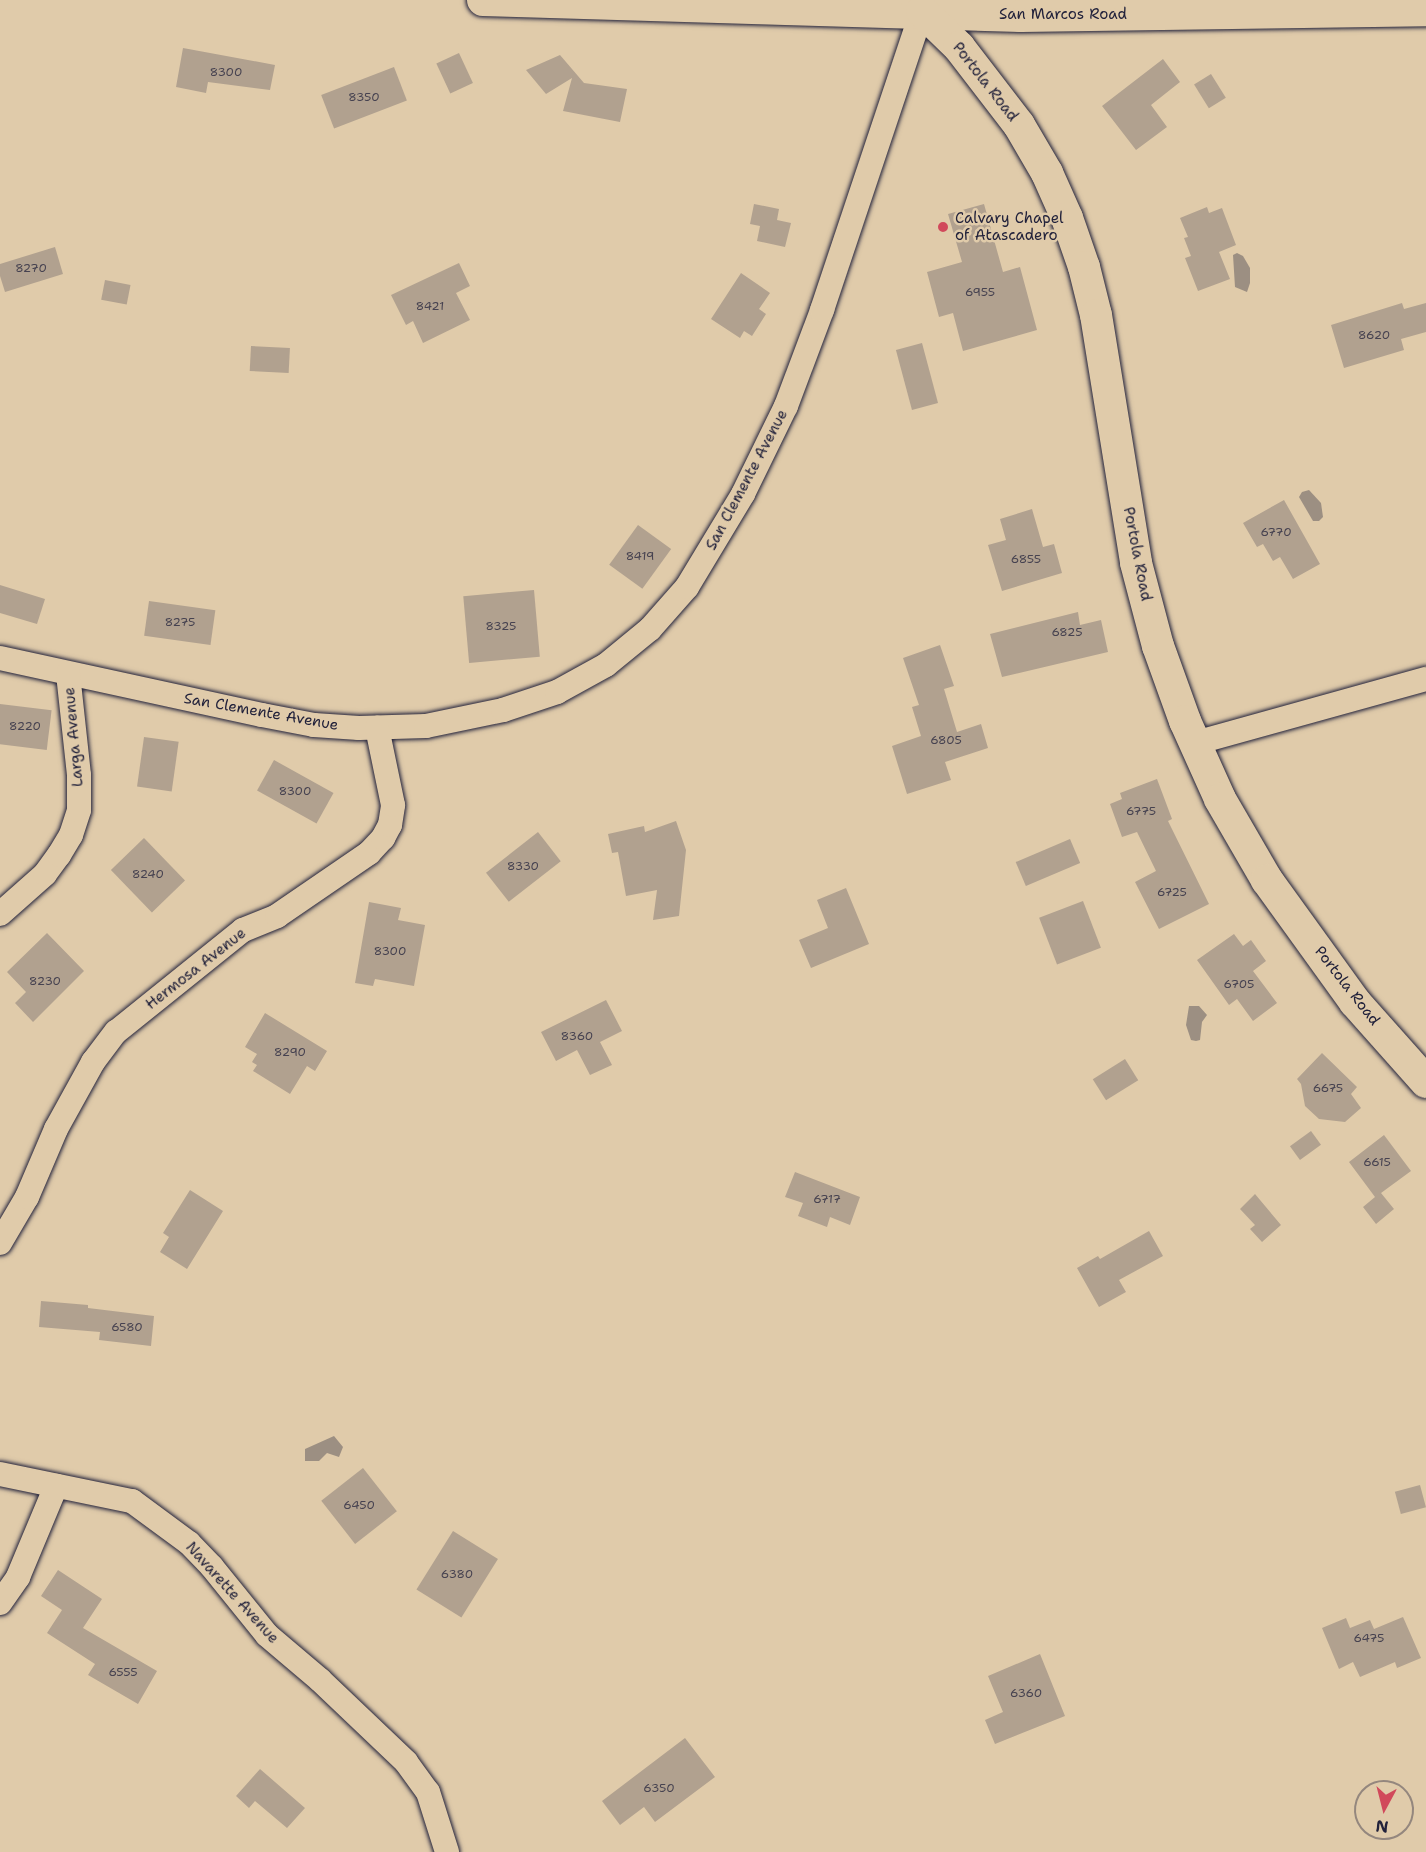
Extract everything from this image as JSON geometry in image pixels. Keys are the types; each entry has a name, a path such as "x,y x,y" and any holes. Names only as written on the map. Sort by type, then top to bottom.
{"street":[{"name":"San Marcos Road","path":"483,0 920,6 1021,16 1418,7"},
{"name":"San Clemente Avenue","path":"0,658 314,725 377,728 426,726 475,717 530,702 582,680 629,648 663,616 687,587 743,494 786,406 822,310 920,6"},
{"name":"Portola Road","path":"920,6 959,47 1019,125 1047,173 1067,218 1084,267 1096,315 1136,563 1158,646 1195,743 1220,799 1267,880 1355,1002 1426,1082"},
{"name":"Larga Avenue","path":"0,914 45,874 72,835 79,810 79,775 68,674"},
{"path":"1195,743 1426,679"},
{"name":"Hermosa Avenue","path":"0,1243 27,1197 56,1129 93,1062 116,1032 243,930 277,916 369,853 383,838 390,825 393,804 377,728"},
{"name":"Navarette Avenue","path":"0,1474 132,1501 189,1543 212,1567 267,1635 320,1680 406,1762 428,1792 447,1852"},
{"path":"0,1603 18,1577 56,1486"}],"shaded area":[{"path":"1237,253 1243,256 1250,268 1250,283 1247,292 1235,287 1233,255"},
{"path":"1309,490 1321,503 1323,517 1319,521 1313,521 1299,497 1302,492"},
{"path":"1189,1006 1199,1006 1207,1015 1202,1022 1200,1040 1191,1040 1186,1025"},
{"path":"334,1436 343,1447 339,1457 327,1453 319,1461 305,1461 305,1449"}],"building":[{"path":"183,48 275,65 270,90 208,82 206,93 176,87"},
{"path":"459,53 473,83 450,93 436,64"},
{"path":"560,55 584,83 627,89 620,122 563,111 572,78 546,94 526,70"},
{"path":"1163,59 1180,82 1151,105 1167,127 1136,150 1102,106"},
{"path":"394,67 407,101 334,129 321,95"},
{"path":"1211,74 1226,98 1209,108 1194,85"},
{"path":"754,204 779,209 777,220 791,223 785,247 757,241 760,226 750,224"},
{"path":"984,204 1003,272 1020,267 1037,330 963,351 953,313 939,317 927,272 962,262 948,214"},
{"path":"1207,207 1209,213 1222,208 1236,245 1219,252 1230,279 1198,291 1185,258 1191,256 1184,238 1188,237 1180,218"},
{"path":"55,247 63,274 5,292 0,276 0,264"},
{"path":"459,263 470,286 456,293 470,320 423,343 413,321 406,325 391,295"},
{"path":"741,273 770,293 759,309 766,314 752,336 744,331 740,338 711,319"},
{"path":"105,280 131,285 127,305 101,300"},
{"path":"1402,303 1404,309 1426,303 1426,332 1401,339 1404,350 1344,368 1331,325"},
{"path":"922,343 938,403 912,410 896,350"},
{"path":"251,346 290,348 289,373 250,371"},
{"path":"1284,500 1320,564 1293,579 1280,557 1273,561 1263,544 1257,547 1243,523"},
{"path":"1032,509 1043,547 1054,544 1062,573 1002,591 988,545 1006,540 1000,519"},
{"path":"638,525 671,549 642,589 609,565"},
{"path":"0,585 45,599 37,624 0,613"},
{"path":"534,590 540,657 469,663 463,596"},
{"path":"149,601 215,610 210,645 144,636"},
{"path":"1078,612 1080,625 1101,620 1108,652 1002,677 990,634"},
{"path":"940,645 954,686 944,689 957,732 981,724 988,748 945,762 951,780 907,794 892,746 921,736 912,707 919,705 903,658"},
{"path":"0,704 52,710 47,750 0,744"},
{"path":"144,737 179,742 172,791 137,787"},
{"path":"274,760 333,793 317,824 257,791"},
{"path":"1157,779 1172,819 1168,821 1209,904 1159,929 1135,882 1156,871 1137,832 1122,837 1110,804 1122,799 1120,793"},
{"path":"676,821 686,850 679,916 653,920 657,890 626,896 618,852 612,853 608,834 644,826 645,832"},
{"path":"538,832 561,861 509,902 486,873"},
{"path":"144,838 185,880 152,912 111,870"},
{"path":"1070,839 1080,863 1026,886 1016,862"},
{"path":"846,888 869,944 811,968 799,940 828,928 817,900"},
{"path":"1083,901 1101,948 1057,965 1039,918"},
{"path":"369,902 401,908 398,920 425,925 414,986 375,979 373,986 355,983"},
{"path":"47,933 84,971 33,1022 15,1003 26,992 7,972"},
{"path":"1234,934 1243,946 1251,940 1266,961 1253,971 1277,1003 1253,1021 1237,999 1229,1005 1197,960"},
{"path":"606,1000 622,1031 600,1042 612,1065 590,1075 577,1050 556,1061 541,1032"},
{"path":"265,1013 327,1051 315,1071 307,1066 290,1094 253,1071 257,1065 252,1062 257,1054 245,1047"},
{"path":"1322,1053 1357,1087 1351,1094 1361,1108 1345,1122 1319,1119 1305,1106 1301,1084 1297,1079"},
{"path":"1125,1059 1138,1080 1106,1100 1093,1079"},
{"path":"1311,1131 1321,1145 1300,1160 1290,1146"},
{"path":"1384,1135 1411,1171 1381,1193 1394,1209 1376,1224 1363,1207 1375,1197 1349,1162"},
{"path":"795,1172 860,1197 850,1225 830,1217 827,1227 798,1216 803,1203 785,1197"},
{"path":"190,1190 223,1211 187,1269 160,1252 169,1237 163,1233"},
{"path":"1255,1194 1281,1225 1262,1242 1250,1229 1255,1225 1240,1209"},
{"path":"1149,1231 1163,1256 1119,1280 1126,1292 1099,1307 1077,1268 1098,1256 1100,1259"},
{"path":"41,1301 88,1305 88,1308 154,1316 151,1346 99,1340 100,1332 39,1327"},
{"path":"363,1468 397,1511 355,1544 321,1501"},
{"path":"1420,1485 1426,1507 1401,1514 1395,1492"},
{"path":"453,1531 498,1559 461,1618 416,1590"},
{"path":"58,1570 102,1599 83,1628 157,1671 138,1704 88,1675 95,1664 47,1633 62,1610 41,1596"},
{"path":"1403,1617 1421,1658 1397,1668 1395,1662 1360,1677 1353,1662 1339,1669 1322,1628 1346,1618 1350,1628 1370,1620 1374,1629"},
{"path":"1040,1654 1065,1716 995,1744 985,1720 1003,1712 988,1676"},
{"path":"685,1738 715,1777 655,1822 644,1807 620,1825 602,1801"},
{"path":"260,1769 305,1808 287,1828 255,1801 249,1808 236,1796"}],"place":[{"name":"Calvary Chapel of Atascadero","path":"943,227"}]}
